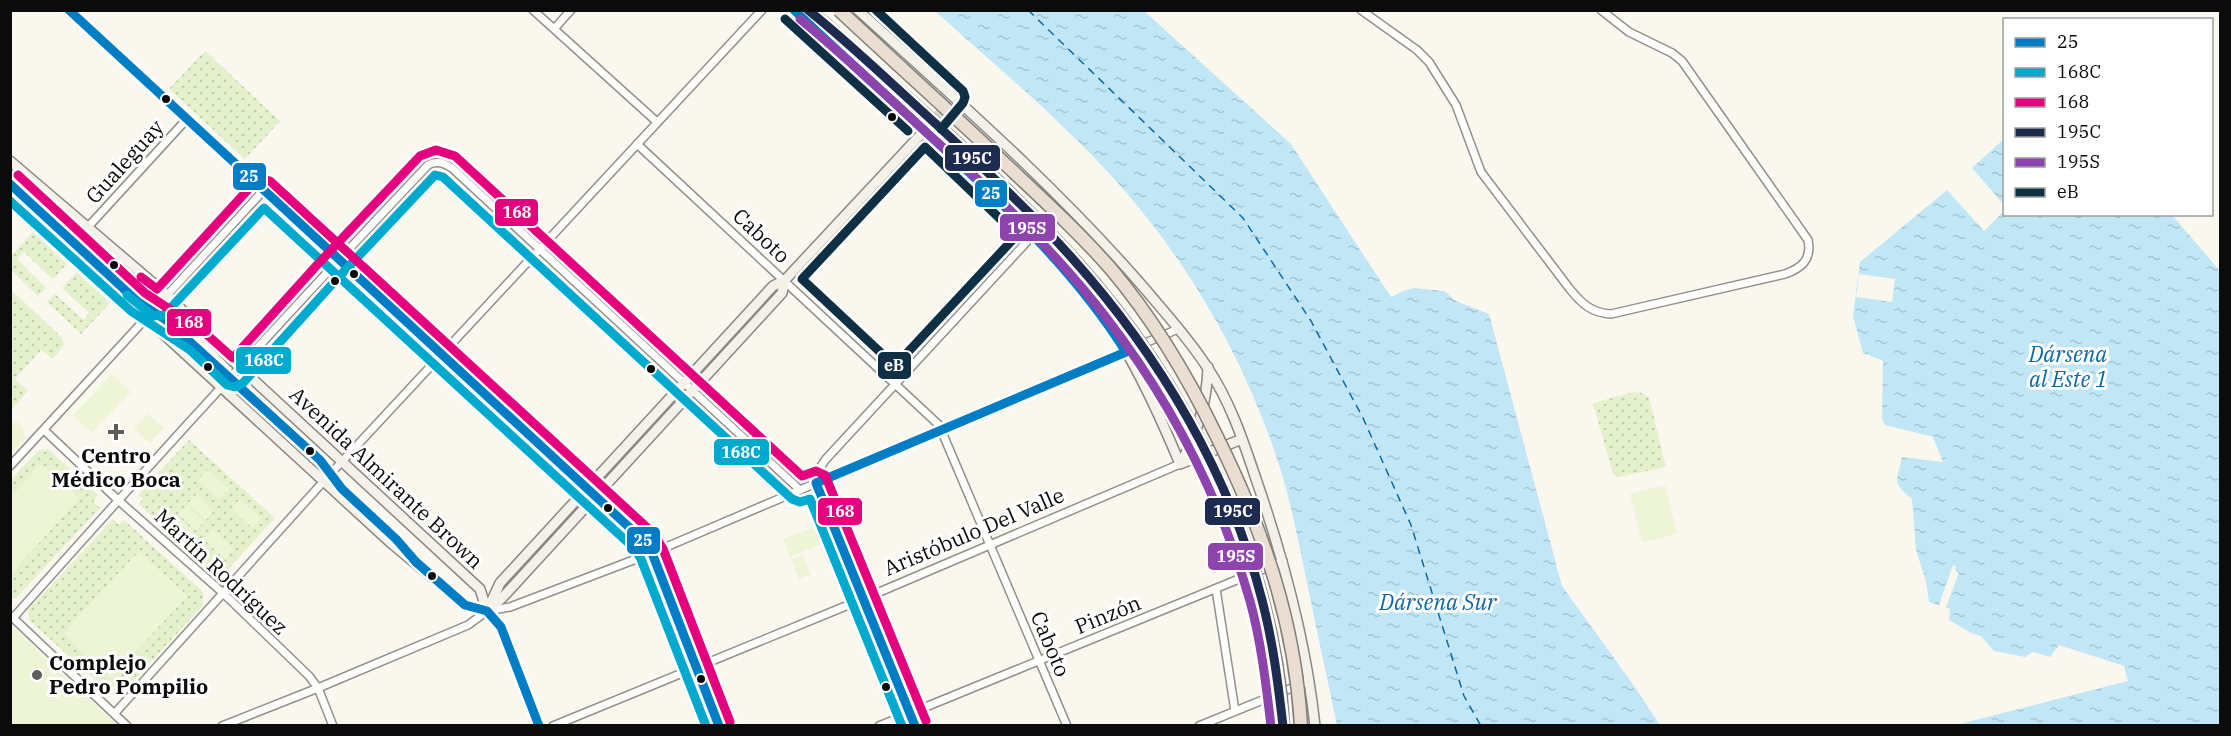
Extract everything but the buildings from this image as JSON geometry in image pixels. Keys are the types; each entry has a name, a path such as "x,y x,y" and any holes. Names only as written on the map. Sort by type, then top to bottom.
{"highway":[{"path":"809,10 1013,198 1061,246 1102,295 1153,364 1208,459 1250,558 1276,657 1283,726"},
{"path":"839,10 989,148 1085,241 1132,296 1164,341 1191,384 1230,464 1267,552 1290,631 1299,689 1301,726"}],"main road":[{"path":"794,10 1034,234 1085,292 1106,319 1126,352 1180,464"},
{"path":"858,10 1064,201 1123,263 1208,367 1230,407 1242,439 1292,593 1299,650 1296,726"},
{"path":"486,612 500,583 585,489 773,286 785,280 925,130"},
{"name":"Avenida Almirante Brown","path":"10,160 167,295 343,463 480,589 486,612"},
{"name":"Avenida Almirante Brown","path":"10,194 391,543 465,605 486,612 501,627 539,726"},
{"path":"486,612 503,597 594,496 693,392 782,293 785,280"},
{"path":"1180,464 1199,428 1206,398 1208,367"},
{"name":"Aristóbulo Del Valle","path":"1180,464 1242,439"},
{"path":"1297,622 1305,650 1315,726"}],"street":[{"path":"68,10 644,541 652,553 719,726"},
{"path":"533,10 657,122"},
{"path":"554,29 571,10"},
{"path":"115,713 323,482 762,10"},
{"path":"1361,10 1430,62 1456,105 1481,172 1569,288 1581,303 1591,310 1611,314 1785,274 1800,268 1808,255 1808,240 1682,61 1672,52 1629,32 1601,10"},
{"name":"Gualeguay","path":"88,227 186,120"},
{"name":"Caboto","path":"637,144 896,383 943,430 989,545 1067,726"},
{"path":"127,726 12,616 339,260 428,165 435,162 452,168 800,490"},
{"path":"10,466 263,190"},
{"path":"915,726 816,483 817,472 826,459 1034,234"},
{"path":"222,726 468,625 486,612 510,607 652,553 1178,328"},
{"name":"Martín Rodríguez","path":"44,429 118,500 223,593 309,676 318,688 333,726"},
{"name":"Aristóbulo Del Valle","path":"553,726 863,599 1180,464"},
{"name":"Pinzón","path":"879,726 1282,561"},
{"path":"1216,589 1235,711"},
{"path":"1199,726 1309,681"}],"green space":[{"path":"205,51 280,121 245,159 169,89"},
{"path":"33,232 67,264 53,279 24,252 17,259 46,288 38,296 11,270 11,256"},
{"path":"77,272 110,303 81,334 47,302 55,294 84,320 89,313 62,288"},
{"path":"11,290 61,337 64,344 53,359 41,350 15,379 28,391 11,410"},
{"path":"112,374 131,392 92,433 73,415"},
{"path":"1634,392 1649,397 1665,464 1662,468 1618,477 1613,474 1593,403"},
{"path":"148,414 164,428 150,443 134,429"},
{"path":"15,420 23,427 25,439 11,454 11,425"},
{"path":"189,440 275,518 223,575 216,575 139,504 143,499 138,495"},
{"path":"48,449 98,495 93,502 100,508 16,598 11,599 10,480 39,450"},
{"path":"41,463 80,498 11,574 11,497"},
{"path":"207,470 229,489 219,499 198,480"},
{"path":"1665,485 1677,534 1642,542 1630,494"},
{"path":"197,494 214,511 206,520 188,503"},
{"path":"240,499 261,518 252,528 231,509"},
{"path":"187,505 204,522 196,531 178,514"},
{"path":"176,516 194,532 186,541 168,525"},
{"path":"113,519 119,524 124,520 203,592 203,605 123,692 115,685 109,692 29,620 28,610"},
{"path":"820,525 827,542 790,557 783,539"},
{"path":"212,529 234,549 225,559 203,539"},
{"path":"139,551 188,596 111,678 63,633"},
{"path":"803,555 811,575 799,579 791,560"},
{"name":"Complejo Pedro Pompilio","path":"11,625 117,725 11,725"}],"water":[{"name":"Dársena Sur","path":"935,11 1144,11 1291,144 1391,297 1414,288 1444,291 1456,301 1489,314 1562,586 1660,725 1337,725 1295,526 1280,468 1251,391 1214,316 1169,247 1144,214 1096,159 1051,115"},
{"path":"2003,140 2003,204 1972,168"},
{"name":"Dársena al Este 1","path":"1947,190 1984,231 2003,212 2003,216 2173,216 2220,271 2220,725 1956,725 2128,681 2124,666 2059,645 2050,657 2033,652 2025,657 1994,651 1981,636 1949,620 1950,609 1929,602 1926,581 1916,550 1912,499 1898,485 1897,477 1902,457 1943,462 1933,437 1885,425 1882,419 1883,361 1863,353 1853,316 1860,262"}],"pier":[{"path":"1859,274 1895,279 1892,302 1856,297"},
{"path":"1953,565 1959,573 1945,610 1938,608"}],"ferry route":[{"path":"1028,10 1243,218 1311,321 1363,418 1411,525 1464,696 1481,726"}],"tunnel":[{"path":"925,130 953,97"},
{"path":"1040,228 1064,201"}],"transit line":[{"name":"25","path":"69,10 644,541 652,553 719,726"},
{"name":"25","path":"794,10 1026,228 1069,275 1126,352 816,483 915,726"},
{"name":"195C","path":"808,10 937,125 1040,223 1104,295 1162,376 1211,462 1248,553 1269,631 1283,726"},
{"name":"eB","path":"876,10 963,91 965,97 963,103 941,129"},
{"name":"eB","path":"785,19 908,131"},
{"name":"195S","path":"800,19 865,75 1021,221 1085,291 1151,381 1191,451 1224,524 1238,562 1257,632 1271,726"},
{"name":"eB","path":"925,147 1017,235 895,366 802,279 925,147"},
{"name":"168","path":"18,175 145,293 204,332 233,358 420,156 436,150 455,156 802,476 816,471 825,475 926,721"},
{"name":"168C","path":"10,201 131,311 190,350 227,385 235,387 243,383 435,175 443,177 792,499 800,502 810,499 902,726"},
{"name":"168","path":"141,277 157,289 255,182 262,179 270,181 653,533 663,549 730,722"},
{"name":"25","path":"10,184 138,302 166,320 320,460 342,489 396,539 416,562 465,605 487,611 501,627 539,726"},
{"name":"168C","path":"127,295 153,316 164,315 264,208 635,549 641,559 706,726"}],"place":[{"name":"Centro Médico Boca","path":"116,432"},
{"name":"Complejo Pedro Pompilio","path":"37,675"}]}
